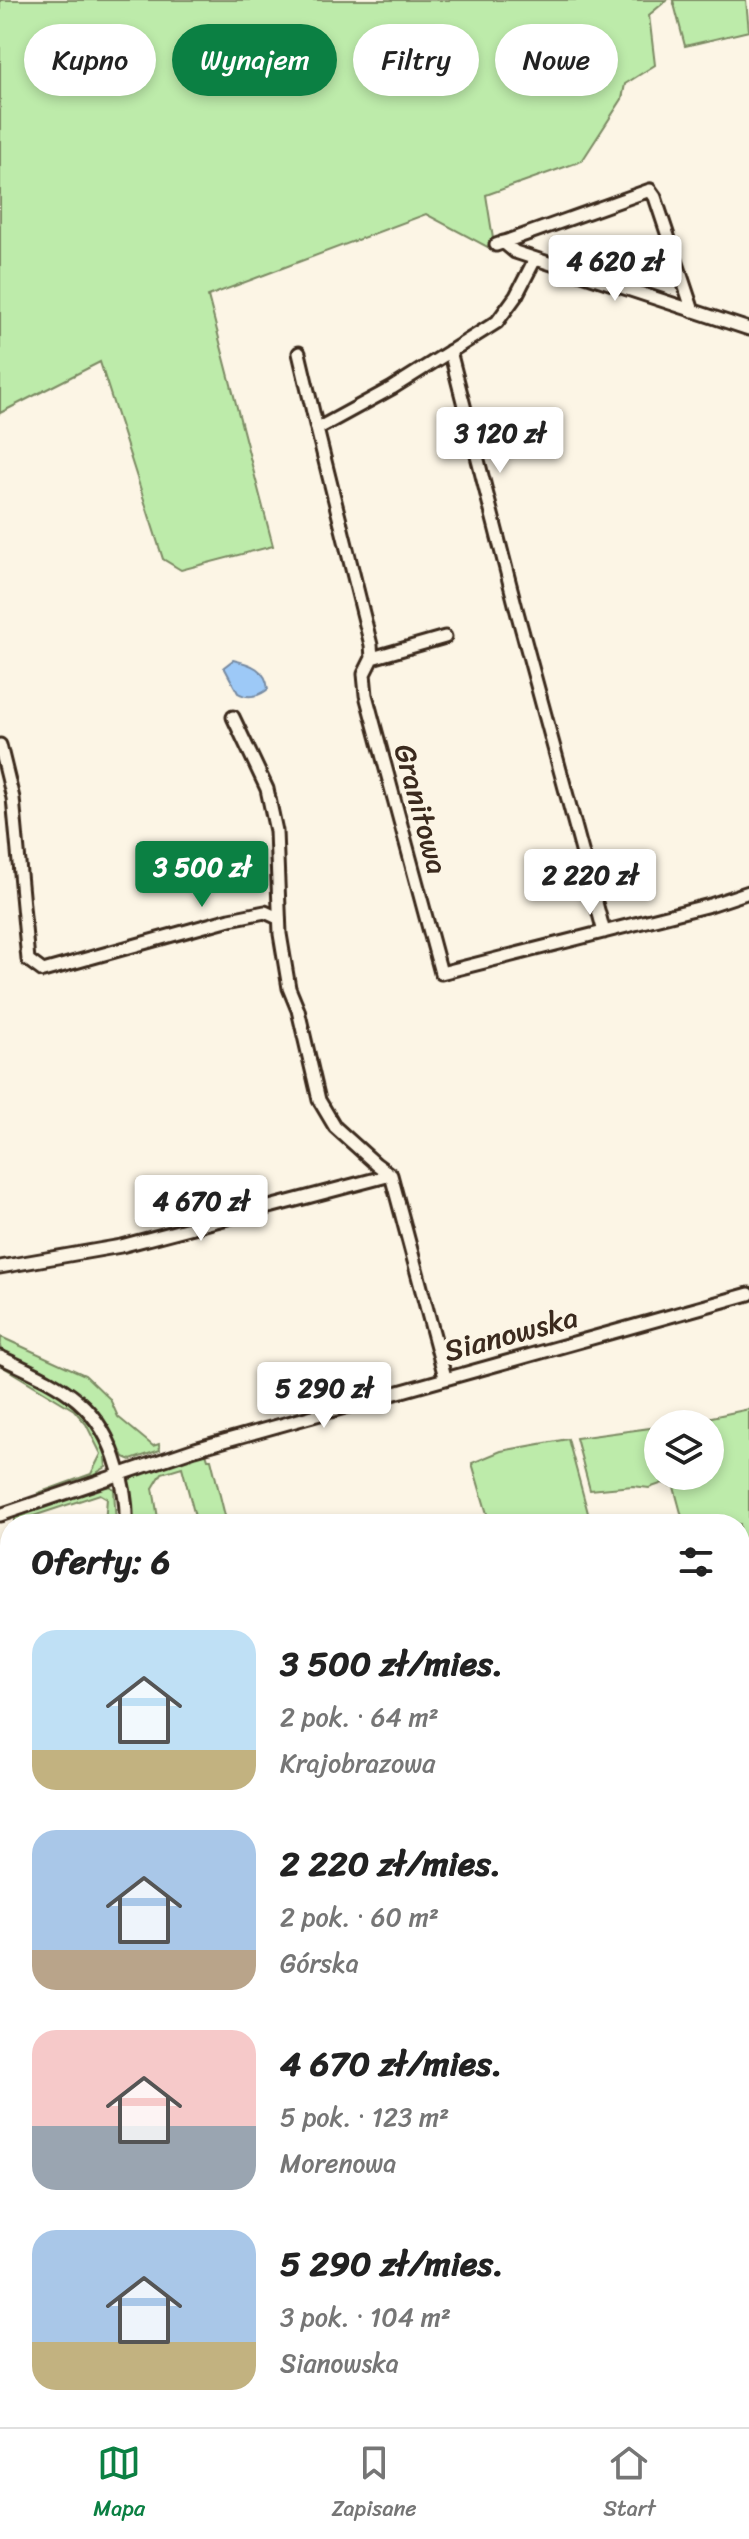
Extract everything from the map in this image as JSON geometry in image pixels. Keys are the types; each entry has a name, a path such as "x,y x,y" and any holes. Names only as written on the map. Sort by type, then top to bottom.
{"street":[{"path":"693,311 650,190 500,243 535,259 693,311 749,329"},
{"path":"317,429 392,388 497,322 516,296 535,259"},
{"path":"450,351 604,932 749,892"},
{"name":"Granitowa","path":"299,353 371,645 372,658 364,674 366,695 441,973 604,932"},
{"path":"372,658 445,637"},
{"path":"233,717 267,789 276,831 278,918 289,988 298,1010 319,1100 335,1127 391,1175 445,1377"},
{"path":"0,745 13,798 28,960 43,971 230,919 265,912 278,918"},
{"path":"0,1267 121,1246 391,1175"},
{"name":"Sianowska","path":"3,1514 195,1449 749,1294"},
{"path":"0,1357 55,1383 83,1403 106,1435 125,1488 126,1514"}],"green space":[{"path":"0,0 667,0 649,15 655,65 625,84 622,99 582,161 486,195 495,251 426,214 208,296 273,546 181,570 163,559 100,362 0,413"},
{"path":"673,0 746,0 749,31 685,46"},
{"path":"1,1337 85,1375 110,1399 118,1417 153,1446 159,1444 160,1450 131,1460 122,1453 118,1454 109,1433 86,1402 56,1380 0,1353"},
{"path":"0,1362 65,1398 90,1421 109,1457 105,1458 106,1467 98,1472 99,1476 39,1495 91,1474 101,1454 86,1424 74,1410 0,1365"},
{"path":"749,1409 749,1514 681,1514 675,1490 724,1490 724,1414"},
{"path":"644,1429 644,1487 590,1490 576,1438"},
{"path":"568,1439 588,1514 487,1514 472,1463 501,1451"},
{"path":"205,1450 208,1459 211,1459 225,1514 194,1514 182,1467 162,1473 153,1488 157,1514 130,1514 128,1476"},
{"path":"102,1484 114,1489 115,1514 106,1514 107,1498 100,1494 39,1514 18,1514"}],"water":[{"path":"233,660 261,672 268,689 254,696 238,693 224,667"}]}
